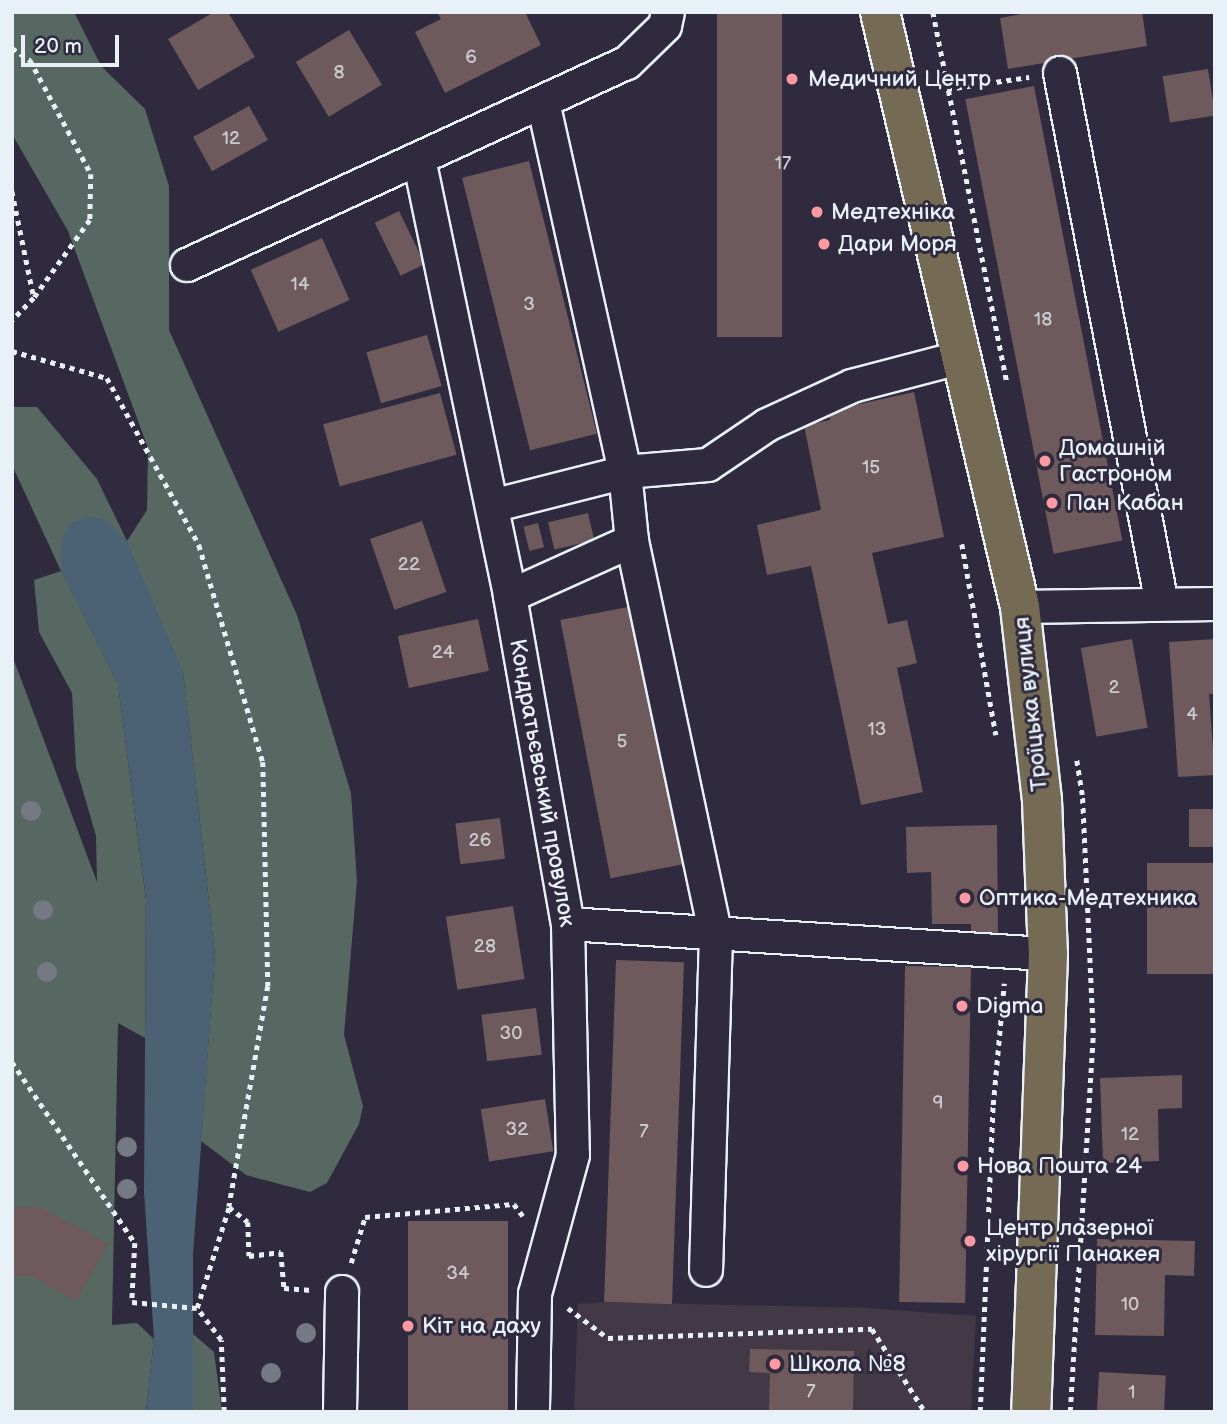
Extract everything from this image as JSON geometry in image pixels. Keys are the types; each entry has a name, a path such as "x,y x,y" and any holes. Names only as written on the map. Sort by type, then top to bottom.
{"main road":[{"name":"Троїцька вулиця","path":"880,12 959,358 1020,607 1042,800 1048,954 1031,1412"}],"street":[{"path":"187,265 627,63 665,26 668,12"},
{"path":"1060,73 1162,604"},
{"path":"542,102 625,472 632,541 716,935 706,1270"},
{"name":"Кондратьєвський провулок","path":"419,159 510,596 568,924 573,1156 554,1234 535,1293 533,1412"},
{"path":"492,506 625,472 708,465 767,425 852,386 959,358"},
{"path":"510,596 632,541"},
{"path":"1020,607 1215,604"},
{"path":"568,924 1048,954"},
{"path":"340,1412 342,1292"}],"path":[{"path":"12,48 30,60 91,174 90,220 34,298 12,321"},
{"path":"947,89 1060,73"},
{"path":"12,191 34,298"},
{"path":"12,351 107,378 199,545 263,762 268,986 229,1207 197,1308"},
{"path":"12,1062 135,1243 132,1301 197,1308 221,1340 224,1412"},
{"path":"342,1292 365,1217 514,1204 533,1231 554,1234"},
{"path":"229,1207 248,1222 249,1256 281,1252 284,1288"},
{"path":"535,1293 578,1312 608,1338 873,1329 925,1412"}],"shaded area":[{"name":"Школа №8","path":"605,1302 867,1308 976,1316 971,1412 574,1412 578,1304"}],"green space":[{"path":"12,12 74,12 101,66 145,109 169,186 169,330 297,615 351,793 357,881 344,1035 363,1106 359,1124 327,1183 310,1192 246,1175 201,1141 215,955 183,672 62,571 118,684 146,900 145,1038 118,1023 112,1325 137,1323 154,1339 146,1412 12,1412 12,655 97,882 96,836 76,767 72,693 39,632 34,580 61,571 12,465 12,407 37,407 97,479 127,541 147,510 148,448 68,231 12,134"},
{"path":"193,1334 214,1352 222,1412 193,1412"}],"water":[{"path":"88,516 108,521 127,541 183,672 215,955 193,1255 193,1412 146,1412 154,1339 144,1192 146,899 118,684 61,571 62,540 69,525"}],"building":[{"path":"214,12 228,12 255,57 198,90 168,39"},
{"path":"437,12 525,12 541,45 445,93 415,32 441,19"},
{"path":"717,12 782,12 782,337 717,337"},
{"path":"1033,12 1142,12 1147,46 1008,69 1000,18"},
{"path":"349,30 382,85 329,117 296,62"},
{"path":"1208,69 1215,115 1170,123 1163,76"},
{"path":"1034,86 1122,540 1054,554 965,99"},
{"path":"249,106 268,140 212,171 193,137"},
{"path":"529,161 597,434 530,450 462,178"},
{"path":"399,211 425,264 401,276 375,223"},
{"path":"322,238 350,300 278,332 251,270"},
{"path":"427,335 442,386 381,403 366,352"},
{"path":"914,392 944,537 872,553 888,624 907,620 917,663 897,668 923,792 861,805 811,566 767,575 757,525 821,510 804,425 830,420 828,411"},
{"path":"440,393 457,455 340,486 323,424"},
{"path":"588,513 594,540 554,550 548,522"},
{"path":"422,521 446,592 394,610 370,539"},
{"path":"538,523 544,547 529,551 523,527"},
{"path":"633,606 683,864 611,878 560,620"},
{"path":"478,619 489,671 409,688 398,636"},
{"path":"1132,639 1148,728 1096,737 1081,648"},
{"path":"1215,639 1215,694 1209,694 1215,775 1178,777 1169,642"},
{"path":"1189,809 1215,809 1215,847 1189,847"},
{"path":"500,818 505,859 460,864 455,823"},
{"name":"Оптика-Медтехника","path":"997,825 998,934 971,935 971,924 932,924 931,872 907,873 906,827"},
{"path":"1147,863 1215,863 1215,974 1147,974"},
{"path":"513,906 525,979 457,990 446,917"},
{"path":"616,960 684,962 672,1304 604,1302"},
{"path":"905,966 971,967 965,1303 899,1302"},
{"path":"536,1008 542,1055 487,1061 481,1015"},
{"path":"1182,1075 1182,1108 1158,1109 1159,1161 1103,1163 1100,1078"},
{"path":"545,1099 553,1151 489,1162 481,1109"},
{"path":"12,1207 42,1208 108,1244 76,1301 31,1276 12,1276"},
{"path":"408,1221 508,1221 508,1412 408,1412"},
{"path":"1097,1239 1195,1241 1194,1276 1165,1275 1164,1336 1095,1335"},
{"path":"750,1349 854,1351 853,1412 769,1412 770,1373 749,1372"},
{"path":"1099,1372 1166,1376 1164,1412 1097,1412"}],"place":[{"name":"Медичний Центр","path":"792,79"},
{"name":"Медтехніка","path":"817,212"},
{"name":"Дари Моря","path":"824,244"},
{"name":"Домашній Гастроном","path":"1045,461"},
{"name":"Пан Кабан","path":"1052,503"},
{"name":"Оптика-Медтехника","path":"965,898"},
{"name":"Digma","path":"962,1006"},
{"name":"Нова Пошта 24","path":"963,1166"},
{"name":"Центр лазерної хірургії Панакея","path":"970,1241"},
{"name":"Кіт на даху","path":"408,1326"},
{"name":"Школа №8","path":"775,1364"}]}
